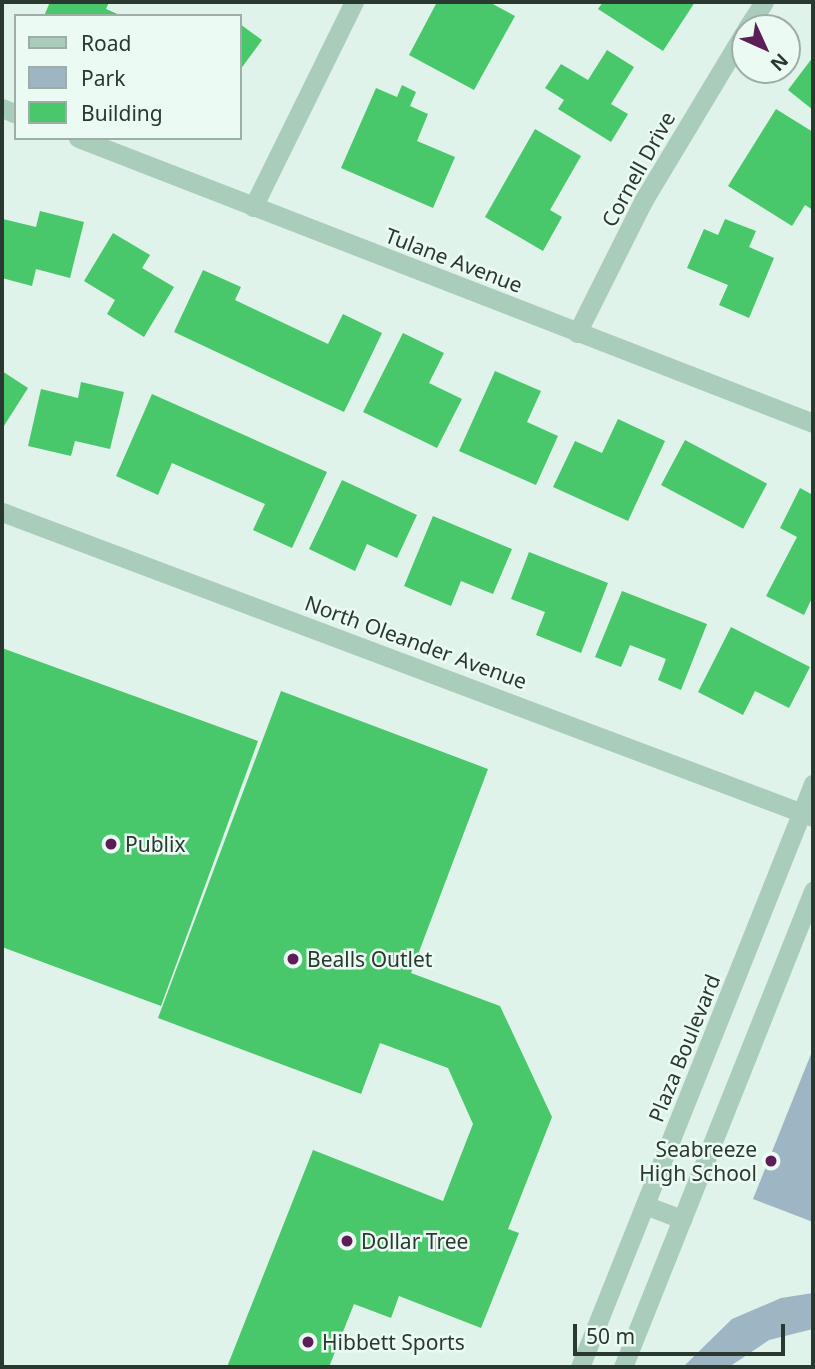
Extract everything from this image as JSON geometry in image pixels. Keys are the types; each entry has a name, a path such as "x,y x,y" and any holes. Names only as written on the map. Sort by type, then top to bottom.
{"street":[{"path":"253,206 354,2"},
{"name":"Cornell Drive","path":"577,333 643,201 731,54"},
{"name":"Tulane Avenue","path":"83,140 813,423"},
{"name":"North Oleander Avenue","path":"2,512 808,814"},
{"name":"Plaza Boulevard","path":"580,1367 808,814 813,783"},
{"path":"623,1367 813,891"},
{"path":"645,1205 682,1219"}],"green space":[{"path":"813,1049 813,1222 753,1199"},
{"path":"813,1293 813,1329 769,1340 729,1367 683,1367 732,1319 781,1298"}],"building":[{"path":"50,2 109,2 106,9 117,14 45,14"},
{"path":"437,2 489,2 515,16 474,90 409,55"},
{"path":"603,2 695,2 663,51 598,9"},
{"path":"242,25 262,40 242,67"},
{"path":"607,50 634,67 611,104 628,114 611,142 558,109 564,100 545,88 561,64 588,80"},
{"path":"813,57 813,110 788,90 793,84 801,84 801,73"},
{"path":"402,85 416,92 410,106 428,114 417,141 455,157 433,208 341,168 376,88 397,97"},
{"path":"776,109 813,132 813,210 805,205 792,226 728,186"},
{"path":"535,129 581,156 550,210 562,217 543,251 485,217"},
{"path":"40,211 84,222 70,278 36,269 32,286 2,278 3,219 36,227"},
{"path":"725,219 756,231 749,247 774,258 749,318 719,305 728,285 687,268 704,229 718,235"},
{"path":"113,233 150,255 142,268 174,287 144,337 107,314 115,300 84,281"},
{"path":"203,270 241,287 235,300 328,344 343,314 382,333 344,412 174,332"},
{"path":"403,333 444,353 429,383 462,399 437,448 363,412"},
{"path":"2,371 28,388 2,429"},
{"path":"495,371 541,391 527,422 558,436 536,485 459,451"},
{"path":"81,382 124,392 110,449 75,441 71,456 28,446 41,389 78,398"},
{"path":"152,394 327,472 292,548 253,530 265,504 172,463 158,495 116,476"},
{"path":"618,419 665,441 628,521 553,487 575,441 602,453"},
{"path":"685,440 767,484 743,529 661,485"},
{"path":"342,480 417,515 397,558 367,544 355,571 309,549"},
{"path":"800,488 813,495 813,596 804,615 766,596 797,537 780,528"},
{"path":"433,516 512,549 493,594 461,581 451,606 404,586"},
{"path":"529,552 608,583 581,653 536,635 545,612 511,599"},
{"path":"622,591 707,624 681,690 658,680 666,659 630,645 621,667 595,657"},
{"path":"731,627 810,667 789,708 755,691 743,715 698,692"},
{"name":"Publix","path":"2,648 258,741 161,1006 2,947"},
{"path":"281,691 488,769 411,973 500,1006 552,1117 508,1229 519,1233 481,1328 399,1296 391,1318 354,1304 329,1367 227,1367 313,1150 443,1201 473,1124 448,1068 380,1043 361,1094 158,1018"}],"place":[{"name":"Publix","path":"111,844"},
{"name":"Bealls Outlet","path":"293,959"},
{"name":"Seabreeze High School","path":"771,1161"},
{"name":"Dollar Tree","path":"347,1241"},
{"name":"Hibbett Sports","path":"308,1342"}]}
